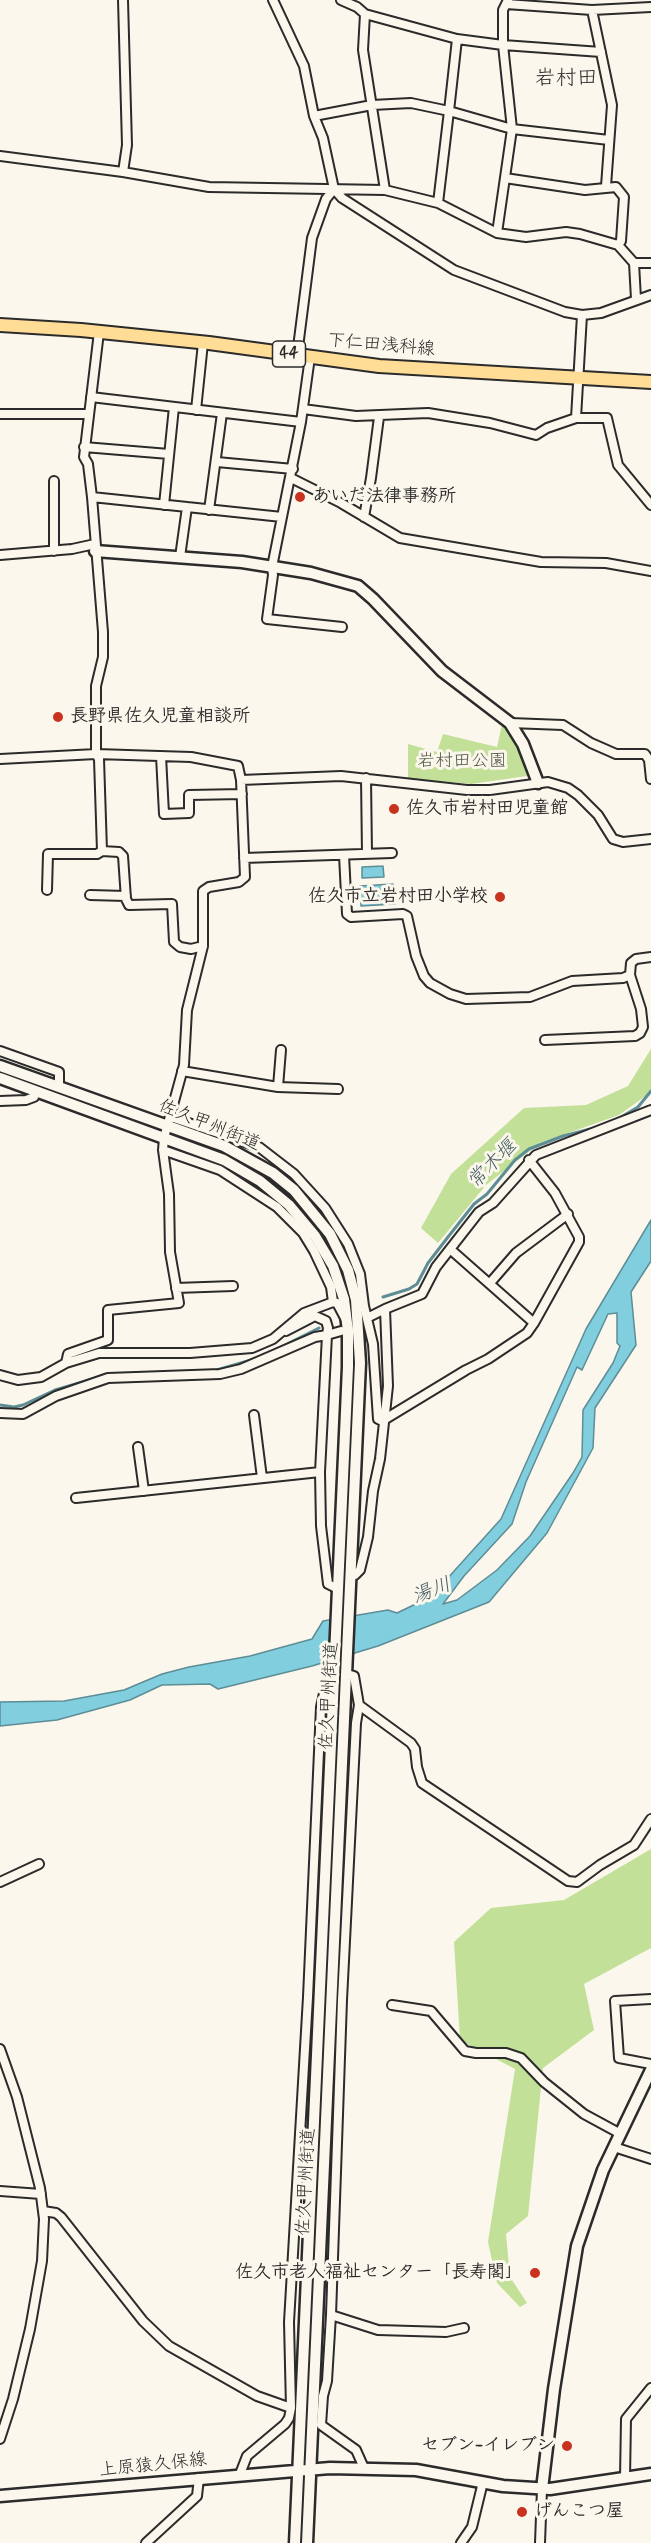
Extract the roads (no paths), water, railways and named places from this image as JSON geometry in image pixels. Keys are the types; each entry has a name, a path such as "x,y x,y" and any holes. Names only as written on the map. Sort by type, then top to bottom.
{"main road":[{"name":"下仁田浅科線","path":"0,326 99,332 379,366 651,382"},
{"path":"95,547 272,567 311,573 358,586 374,599 442,671 510,723 523,744 538,783"},
{"name":"佐久甲州街道","path":"0,1066 169,1121 245,1155 273,1173 294,1190 315,1214 340,1252 361,1307 351,1590 307,2543"},
{"name":"佐久甲州街道","path":"0,1078 242,1169 289,1205 315,1236 333,1266 341,1289 347,1321 348,1367 295,2543"},
{"path":"542,2489 554,2390 577,2246 603,2170 651,2070"},
{"name":"上原猿久保線","path":"0,2496 310,2469 416,2470 483,2482 542,2489 651,2474"}],"street":[{"path":"123,0 127,145 123,172"},
{"path":"273,0 304,66 314,116 323,138 334,189 342,198 454,270 534,301 582,315 601,313 651,295"},
{"path":"341,0 357,7 365,14 457,39 503,45 601,52"},
{"path":"497,233 512,129 503,45 503,10 507,2 592,10 651,7"},
{"path":"592,10 612,105 606,186"},
{"path":"365,14 363,50 385,190"},
{"path":"438,203 457,39"},
{"path":"314,116 372,105 411,103 512,129 609,140"},
{"path":"0,156 123,172 209,187 385,190 438,203 497,233 526,237 566,232 604,239 618,245 634,263 636,300"},
{"path":"505,178 585,190 606,186 616,187 624,197 621,241 618,245"},
{"path":"297,355 312,238 326,199 334,189"},
{"path":"634,263 651,263"},
{"path":"576,418 582,315"},
{"path":"99,332 84,447 92,497 103,657 96,686 96,754 99,759 102,851"},
{"path":"196,410 203,343"},
{"path":"310,357 292,473 272,567 267,619 342,627"},
{"path":"91,397 301,422"},
{"path":"164,505 174,407"},
{"path":"303,409 346,416 379,417 428,413 500,425 536,435 547,428 576,418 607,418 618,465 650,501"},
{"path":"209,510 222,413"},
{"path":"0,414 89,414"},
{"path":"364,517 379,417"},
{"path":"84,447 169,454"},
{"path":"217,462 292,473 400,538 459,550 541,562 606,563 651,570"},
{"path":"54,481 54,551"},
{"path":"92,497 282,517"},
{"path":"180,557 187,507"},
{"path":"0,555 95,547"},
{"path":"510,723 564,725 591,743 616,754 645,754 650,765 651,779"},
{"path":"0,759 96,754 191,757 232,763 238,766 241,780 245,877 242,880 208,887 203,891 203,946 186,1010 183,1071 164,1138 163,1150 169,1194 170,1252 179,1303 108,1310 108,1340 68,1354 66,1363"},
{"path":"161,756 164,814 189,813 189,795 242,794"},
{"path":"241,780 341,776 467,790 490,790 538,783 556,783 578,795 592,808 613,839 617,841 651,839"},
{"path":"366,778 367,854"},
{"path":"47,890 48,854 119,852 123,856 126,896 129,905 172,904 174,942 180,947 191,949 203,946"},
{"path":"244,858 392,853"},
{"path":"344,855 347,914 351,916 403,914 407,916 416,956 424,976 438,989 466,999 515,999 530,997 572,981 630,975"},
{"path":"90,894 126,896"},
{"path":"545,1040 635,1036 640,1033 643,1027 641,1009 630,975 631,963 636,959 651,957"},
{"path":"278,1087 281,1050"},
{"path":"0,1051 58,1071 58,1086"},
{"path":"183,1071 278,1087 338,1089"},
{"path":"0,1101 26,1100 34,1097 37,1091"},
{"path":"371,1316 422,1294 450,1249 479,1212 493,1203 529,1161 543,1152 608,1129 651,1110"},
{"path":"163,1150 220,1170 257,1193 293,1221 314,1251 331,1287 333,1302"},
{"path":"361,1307 373,1344 378,1419 382,1421 488,1359 527,1333 579,1242 579,1237 568,1214 555,1193 529,1161"},
{"path":"490,1283 522,1248 568,1214"},
{"path":"450,1249 534,1323"},
{"path":"176,1288 233,1286"},
{"path":"286,1330 304,1313 333,1302 337,1303 347,1321"},
{"path":"351,1575 355,1575 360,1570 368,1537 385,1419 388,1386 385,1309"},
{"path":"0,1376 18,1380 41,1377 66,1363 99,1353 238,1351 263,1345 286,1330 315,1316 326,1321 320,1472 321,1526 328,1584 338,1591"},
{"path":"0,1413 23,1414 57,1396 108,1378 220,1374 241,1370 315,1338 341,1331"},
{"path":"254,1415 262,1478"},
{"path":"138,1447 144,1491"},
{"path":"76,1498 320,1472"},
{"path":"347,1668 354,1676 359,1705 356,1723 342,2000 331,2315 327,2381 322,2396 321,2426 356,2450 364,2468"},
{"path":"240,2474 248,2456 285,2424 291,2408 289,2322 308,1997 321,1707 323,1691 333,1672"},
{"path":"359,1705 411,1743 415,1749 419,1776 426,1786 568,1881 577,1882 634,1845 651,1819"},
{"path":"0,1882 39,1864"},
{"path":"651,1999 615,2001 620,2058 651,2064"},
{"path":"393,2005 431,2011 465,2051 506,2053 521,2058 544,2082 585,2115 619,2133"},
{"path":"0,2049 17,2097 41,2194 43,2211 42,2261 30,2329 13,2399 0,2439"},
{"path":"614,2147 651,2159"},
{"path":"0,2191 41,2194"},
{"path":"43,2211 56,2213 61,2217 143,2321 169,2346 257,2396 291,2408"},
{"path":"331,2315 378,2330 446,2332 464,2328"},
{"path":"625,2478 626,2419 651,2388"},
{"path":"146,2543 196,2496 199,2478"},
{"path":"461,2543 472,2527 483,2482"},
{"path":"540,2543 542,2489"}],"water":[{"path":"383,866 384,877 362,878 362,867"},
{"path":"393,884 395,904 361,906 360,886"},
{"name":"湯川","path":"651,1220 651,1261 631,1292 636,1345 595,1408 593,1448 547,1533 489,1602 378,1646 312,1666 218,1689 210,1684 162,1685 130,1700 57,1720 0,1726 0,1702 64,1701 124,1690 162,1674 250,1656 312,1639 323,1621 388,1610 397,1613 424,1600 446,1580 501,1519 586,1329","holes":["617,1313 617,1343 620,1346 613,1363 583,1410 582,1457 573,1473 530,1536 497,1570 457,1600 443,1604 464,1576 512,1524 526,1482 577,1367 582,1370 608,1314"]}],"waterway":[{"name":"常木堰","path":"616,1120 638,1107 651,1091"},
{"name":"常木堰","path":"383,1297 409,1289 417,1284 428,1263 474,1204 487,1194 515,1160 529,1149 563,1136 602,1126"},
{"path":"275,1350 319,1328"},
{"path":"213,1371 258,1358"},
{"path":"0,1405 14,1407 23,1405 55,1390 110,1374"}],"place":[{"name":"あいだ法律事務所","path":"300,497"},
{"name":"長野県佐久児童相談所","path":"58,717"},
{"name":"佐久市岩村田児童館","path":"394,809"},
{"name":"佐久市立岩村田小学校","path":"500,897"},
{"name":"佐久市老人福祉センター「長寿閣」","path":"535,2273"},
{"name":"セブン-イレブン","path":"567,2446"},
{"name":"げんこつ屋","path":"522,2512"}],"district":[{"name":"岩村田","path":"566,80"}],"park label":[{"name":"岩村田公園","path":"462,762"}]}
